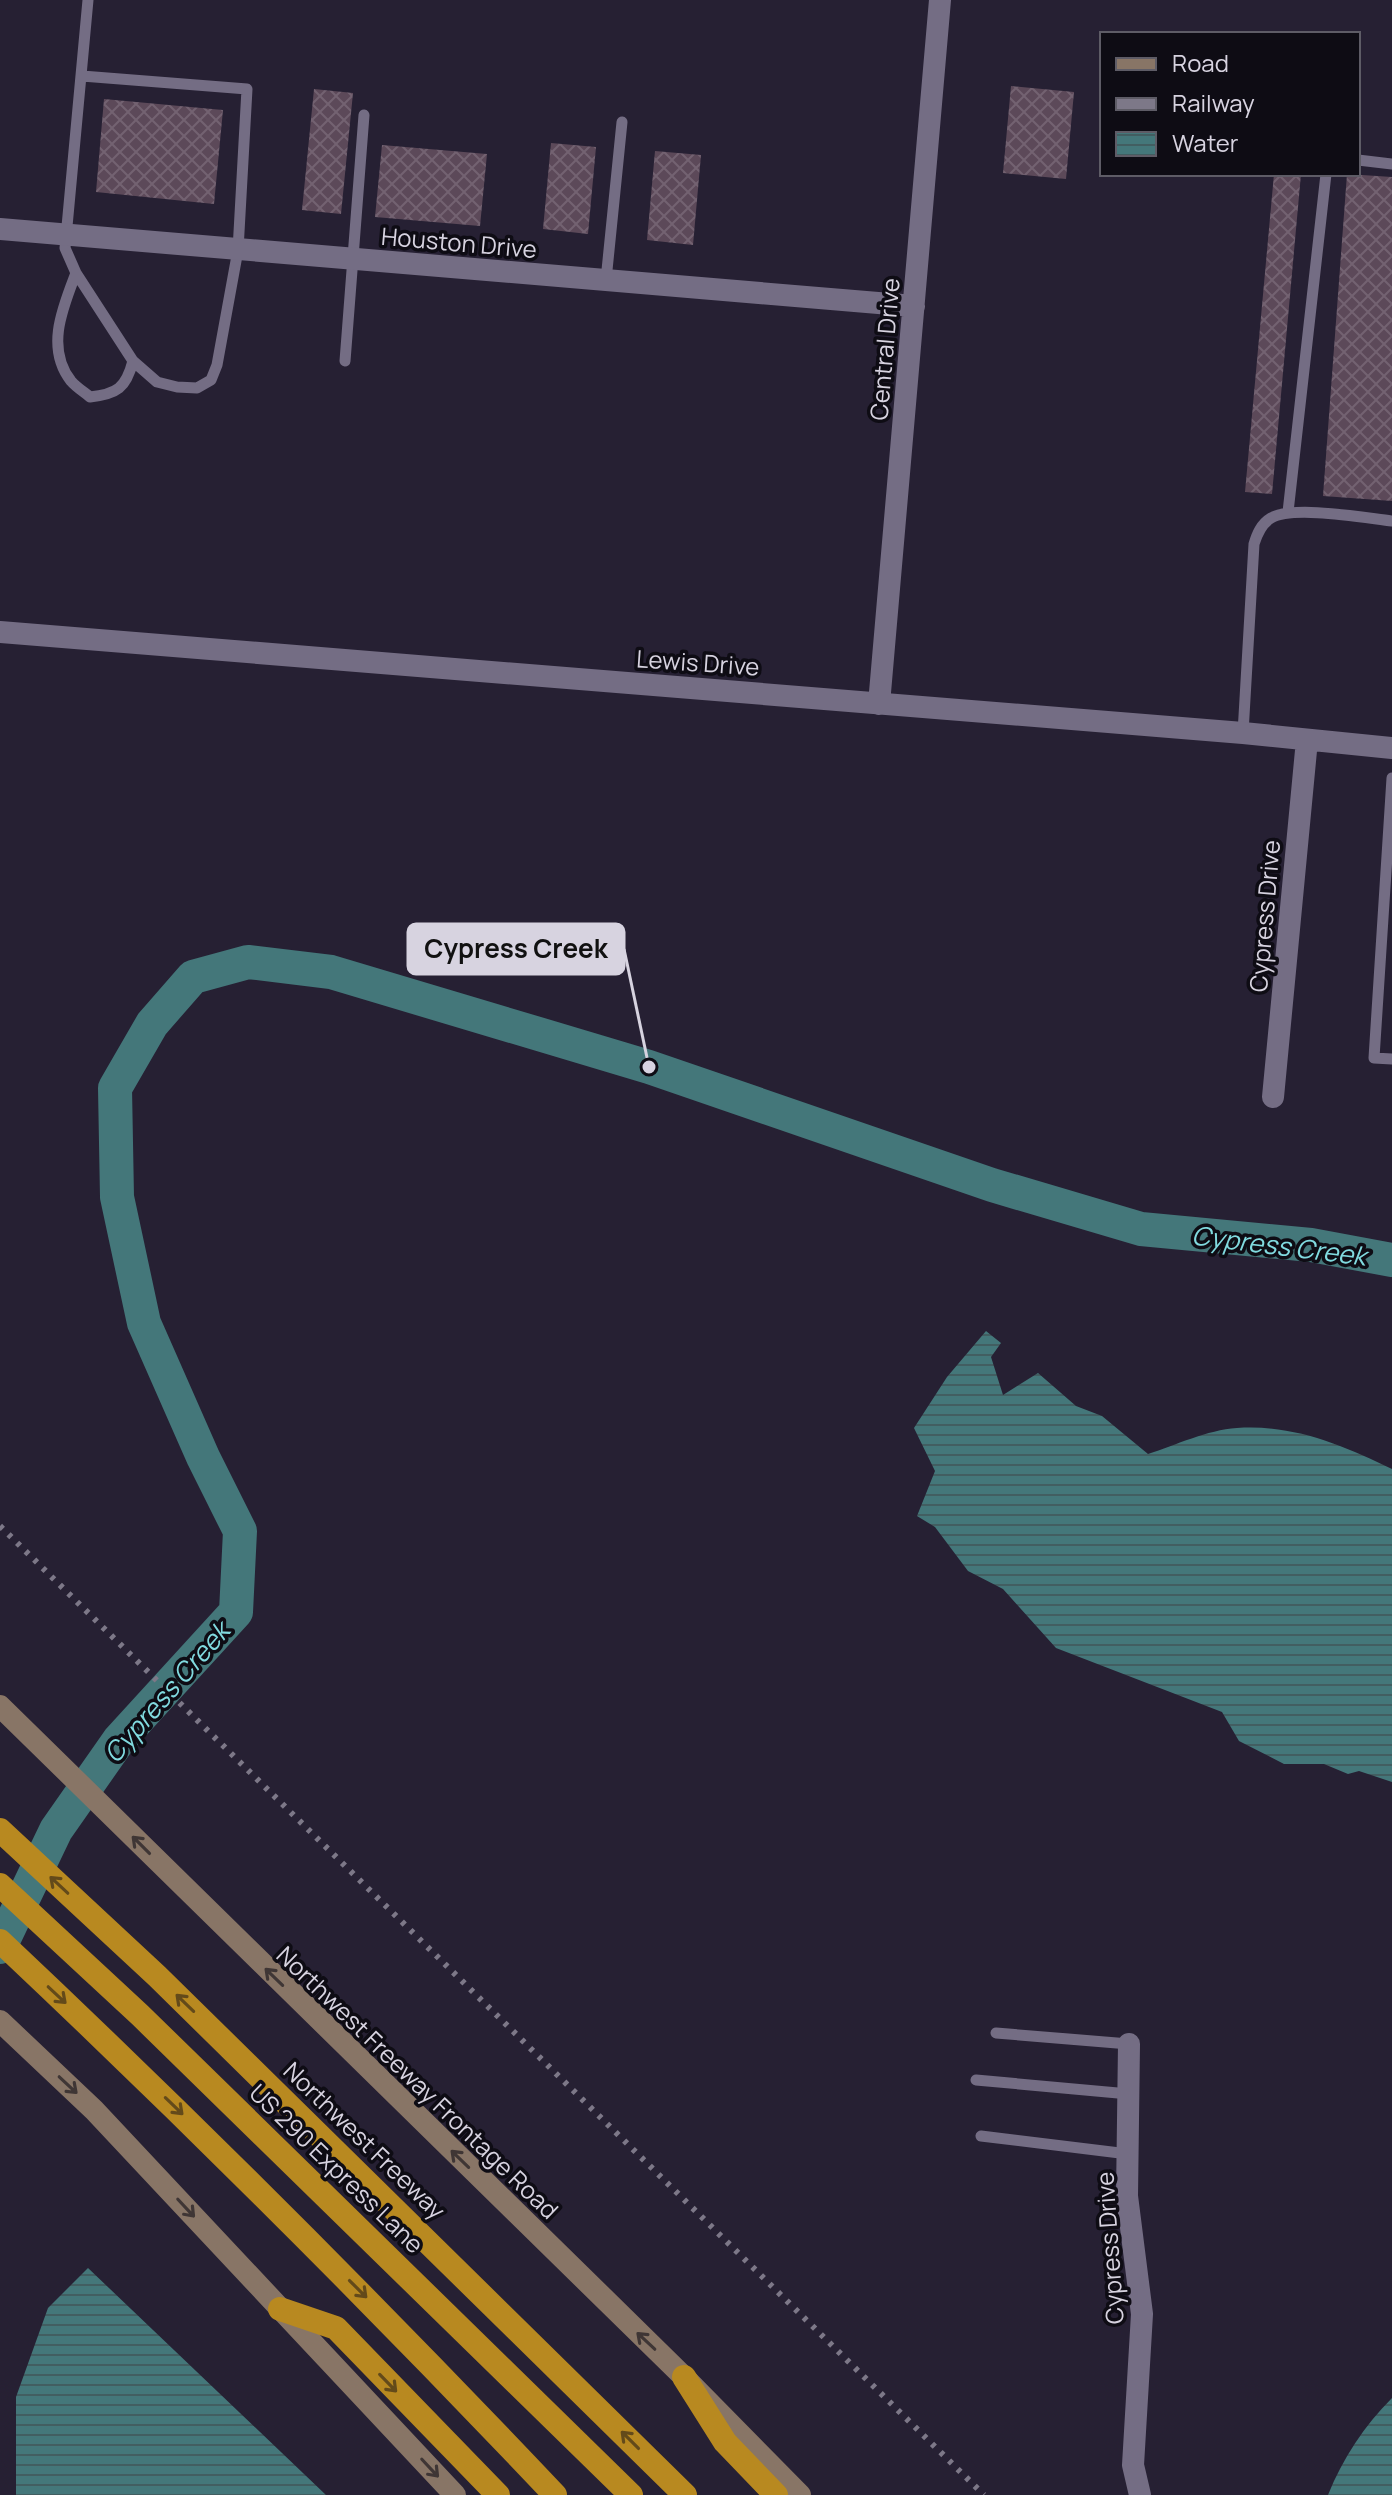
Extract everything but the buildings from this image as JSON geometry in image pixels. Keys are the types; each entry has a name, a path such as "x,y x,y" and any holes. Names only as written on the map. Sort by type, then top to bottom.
{"highway":[{"name":"Northwest Freeway","path":"0,1830 157,1976 685,2495"},
{"name":"US 290 Express Lane","path":"0,1885 140,2015 631,2495"},
{"path":"0,1941 368,2300 555,2495"},
{"path":"280,2309 336,2328 498,2495"},
{"path":"684,2377 725,2442 776,2495"}],"main road":[{"name":"Northwest Freeway Frontage Road","path":"0,1706 684,2377 800,2495"},
{"path":"0,2021 94,2110 455,2495"}],"street":[{"name":"Central Drive","path":"879,704 940,0"},
{"name":"Houston Drive","path":"0,229 914,306"},
{"name":"Lewis Drive","path":"0,632 1243,733 1392,748"},
{"name":"Cypress Drive","path":"1273,1097 1307,740"},
{"name":"Cypress Drive","path":"1129,2044 1127,2196 1142,2314 1133,2465 1140,2495"}],"lane":[{"path":"82,76 247,89 238,250 217,365 211,380 197,388 157,382 133,361 76,273 65,248 88,0"},
{"path":"345,361 364,115"},
{"path":"606,280 622,122"},
{"path":"1360,160 1392,164"},
{"path":"1288,512 1326,176"},
{"path":"76,273 62,308 56,338 70,380 90,397 110,395 129,379 133,361"},
{"path":"1243,733 1254,544 1259,530 1270,518 1288,512 1392,521"},
{"path":"1392,778 1386,949 1374,1058 1392,1059"},
{"path":"996,2033 1129,2044"},
{"path":"976,2080 1129,2094"},
{"path":"981,2136 1128,2154"}],"water":[{"path":"986,1331 1001,1343 991,1357 1003,1395 1038,1373 1076,1406 1102,1416 1148,1454 1214,1432 1237,1428 1278,1429 1317,1438 1392,1469 1392,1782 1359,1771 1348,1774 1324,1764 1284,1764 1239,1741 1222,1712 1056,1648 1003,1589 968,1571 935,1527 917,1516 935,1471 914,1428 947,1377"},
{"path":"88,2268 326,2495 16,2495 16,2397 48,2308"},
{"path":"1392,2398 1392,2495 1328,2495 1355,2443"}],"waterway":[{"name":"Cypress Creek","path":"0,1947 56,1830 119,1740 236,1612 240,1531 203,1457 144,1323 117,1197 115,1088 152,1024 193,977 248,962 331,972 649,1067 992,1185 1141,1229 1311,1245 1392,1260"}],"railway":[{"path":"0,1526 984,2495"}],"place":[{"name":"Cypress Creek","path":"649,1067"}]}
